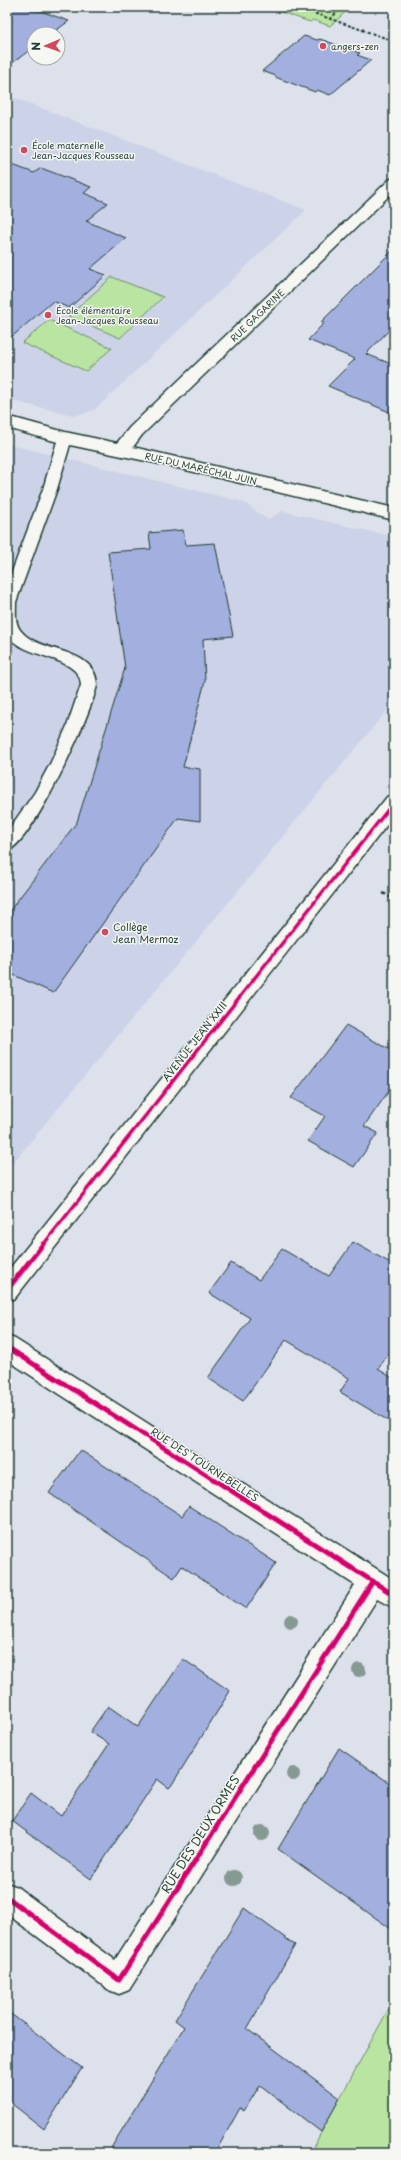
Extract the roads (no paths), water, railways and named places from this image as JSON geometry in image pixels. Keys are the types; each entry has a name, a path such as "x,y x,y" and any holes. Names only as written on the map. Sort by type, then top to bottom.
{"street":[{"name":"RUE GAGARINE","path":"121,450 142,426 394,183"},
{"name":"RUE DU MARÉCHAL JUIN","path":"7,422 66,438 394,514"},
{"name":"AVENUE JEAN XXIII","path":"7,1290 394,802"},
{"name":"RUE DES TOURNEBELLES","path":"7,1347 383,1588"},
{"name":"RUE DES DEUX ORMES","path":"7,1897 119,1980 383,1588"}],"lane":[{"path":"7,845 29,816 54,773 73,733 88,687 85,673 78,666 23,644 14,633 8,621 7,612 8,602 50,488 66,438"},
{"path":"7,565 25,556"}],"place":[{"name":"angers-zen","path":"323,46"},
{"name":"École maternelle Jean-Jacques Rousseau","path":"24,150"},
{"name":"École élémentaire Jean-Jacques Rousseau","path":"48,315"},
{"name":"Collège Jean Mermoz","path":"105,932"}]}
